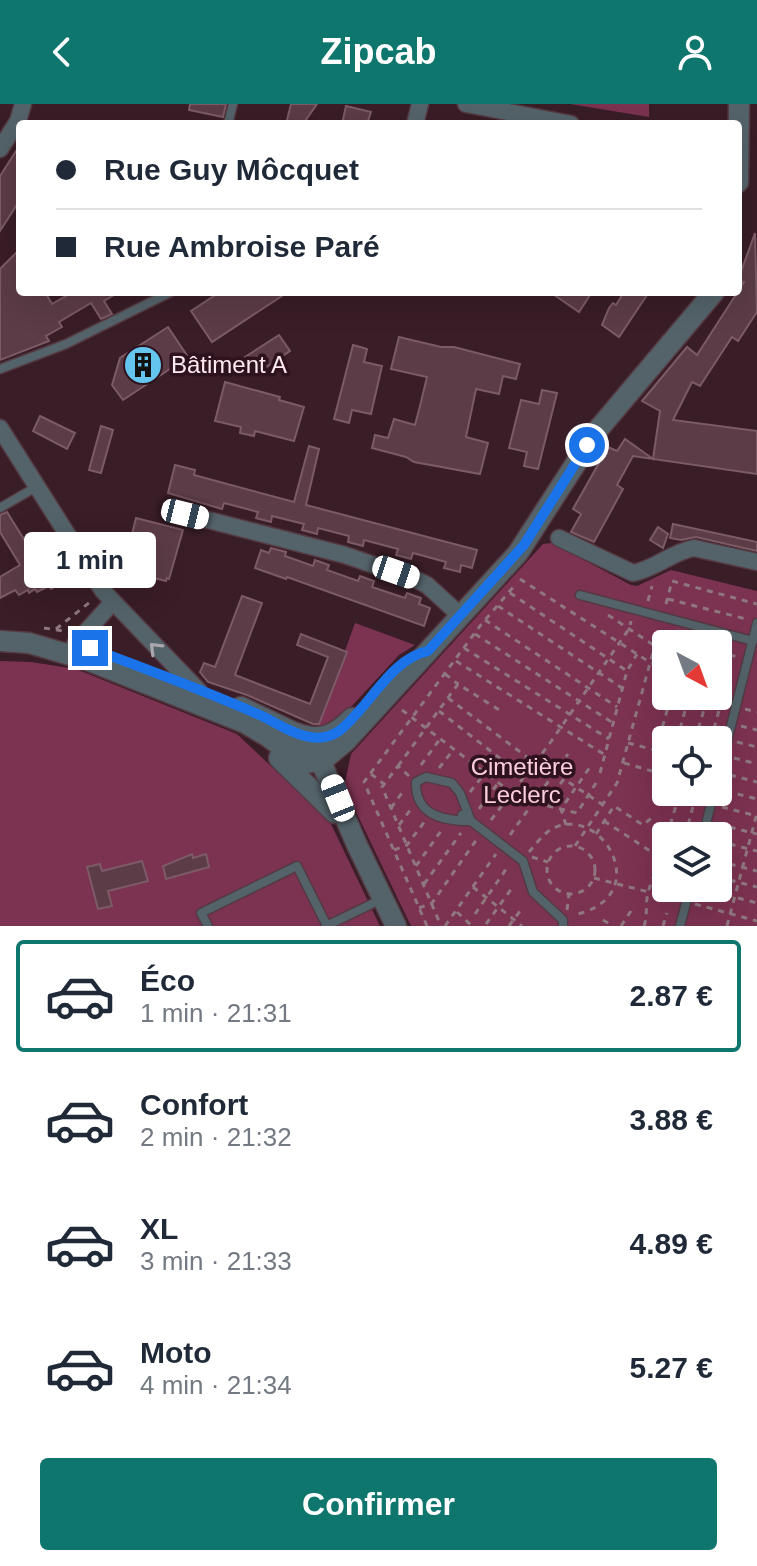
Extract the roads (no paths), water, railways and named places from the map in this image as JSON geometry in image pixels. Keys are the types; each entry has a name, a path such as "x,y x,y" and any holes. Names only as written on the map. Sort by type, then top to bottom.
{"street":[{"path":"466,104 550,120"},
{"path":"0,149 16,124"},
{"path":"335,813 323,781 322,761 327,752 461,616 524,545 611,413 711,296"},
{"path":"1,434 108,597 199,691"},
{"path":"185,514 345,555 417,580 427,585 461,616"},
{"path":"559,538 633,573 694,548 757,562"},
{"path":"73,650 108,597"},
{"path":"0,639 32,637 267,712 312,748 322,761 357,845 396,926"},
{"path":"73,650 258,729 299,761 309,764 322,761"},
{"path":"293,732 328,737 341,729 402,663 425,651"},
{"path":"227,716 248,728 335,813 357,845"}],"lane":[{"path":"0,369 66,344 163,296"},
{"path":"0,508 36,487"},
{"path":"580,595 753,641"},
{"path":"731,726 757,622"},
{"path":"466,818 444,819 430,814 421,804 416,782 431,777 452,783 461,797 466,818 523,861 533,892 563,920 563,926"},
{"path":"208,926 201,913 297,866 326,926 383,899"},
{"path":"680,926 686,902"}],"place":[{"name":"Bâtiment A","path":"143,365"}],"park label":[{"name":"Cimetière Leclerc","path":"522,781"}]}
